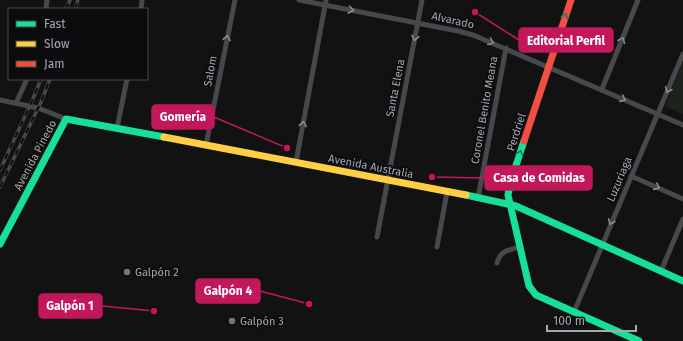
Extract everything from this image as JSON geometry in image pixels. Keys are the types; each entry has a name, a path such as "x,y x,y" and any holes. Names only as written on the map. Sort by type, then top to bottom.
{"main road":[{"name":"Perdriel","path":"571,0 510,184 508,195 529,286 536,295 574,312"},
{"name":"Avenida Australia","path":"66,119 509,204 683,281"},
{"name":"Avenida Pinedo","path":"0,244 66,119"},
{"path":"574,312 639,341"}],"street":[{"name":"Salom","path":"206,145 235,0"},
{"name":"Alvarado","path":"299,0 326,2 462,32 506,48 683,125"},
{"name":"Santa Elena","path":"377,237 422,0"},
{"path":"602,90 638,0"},
{"path":"296,162 326,2"},
{"name":"Coronel Benito Meana","path":"478,198 506,48"},
{"name":"Luzuriaga","path":"574,312 683,54"},
{"path":"16,103 27,80"},
{"path":"117,128 127,80"},
{"path":"0,100 43,109 66,119"},
{"path":"631,176 683,199"},
{"path":"437,247 447,192"},
{"path":"661,271 683,219"},
{"path":"497,264 499,257 504,252 519,247"}],"shaded area":[{"path":"683,62 683,114 665,106"}],"railway":[{"path":"66,8 70,0"},
{"path":"75,8 78,0"},
{"path":"0,170 41,80"},
{"path":"0,187 41,102 50,80"}],"traffic: fast":[{"path":"0,244 66,119 164,137"},
{"path":"524,141 510,184 508,195 529,286 536,295 639,341"},
{"path":"466,195 516,206 683,281"}],"traffic: slow":[{"path":"164,137 466,195"}],"traffic: jam":[{"path":"524,141 571,0"}],"place":[{"name":"Editorial Perfil","path":"475,12"},
{"name":"Gomería","path":"287,148"},
{"name":"Casa de Comidas","path":"432,177"},
{"name":"Galpón 2","path":"127,272"},
{"name":"Galpón 4","path":"309,304"},
{"name":"Galpón 1","path":"154,311"},
{"name":"Galpón 3","path":"232,321"}]}
